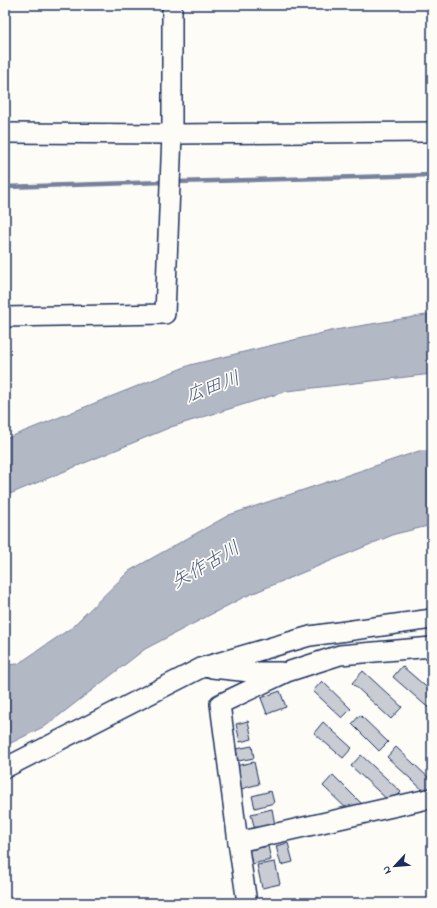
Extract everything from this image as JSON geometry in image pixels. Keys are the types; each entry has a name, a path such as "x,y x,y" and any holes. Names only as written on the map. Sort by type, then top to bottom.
{"street":[{"path":"5,317 165,314 172,134 172,5"},
{"path":"5,133 172,134 432,132"},
{"path":"5,768 203,667 310,636 432,619"},
{"path":"247,903 220,704 287,672 340,655 432,647"},
{"path":"203,667 250,672 287,672"},
{"path":"238,842 432,798"}],"water":[{"name":"広田川","path":"432,314 432,374 287,391 171,427 5,496 5,439 190,365 335,330"},
{"name":"矢作古川","path":"419,451 432,451 432,525 395,534 244,597 145,649 47,725 5,746 5,665 18,664 71,628 129,571 229,515"}],"building":[{"path":"402,666 432,692 432,711 393,677"},
{"path":"363,671 402,707 391,719 352,683"},
{"path":"322,681 351,709 342,718 313,691"},
{"path":"280,691 286,707 267,714 261,698"},
{"path":"360,715 388,742 379,751 352,724"},
{"path":"248,721 252,739 240,742 236,724"},
{"path":"323,722 352,748 343,758 314,733"},
{"path":"252,746 254,758 238,761 236,749"},
{"path":"396,747 432,781 432,787 426,793 387,757"},
{"path":"361,755 401,792 391,803 351,766"},
{"path":"254,762 259,784 241,789 235,766"},
{"path":"333,775 361,803 351,813 323,786"},
{"path":"271,791 274,803 255,808 252,796"},
{"path":"272,809 275,825 255,830 251,814"},
{"path":"288,843 293,862 281,865 276,846"},
{"path":"268,846 271,860 252,864 249,850"},
{"path":"275,862 280,884 262,888 257,865"}],"waterway":[{"path":"175,182 432,175"},
{"path":"5,187 165,182"}]}
